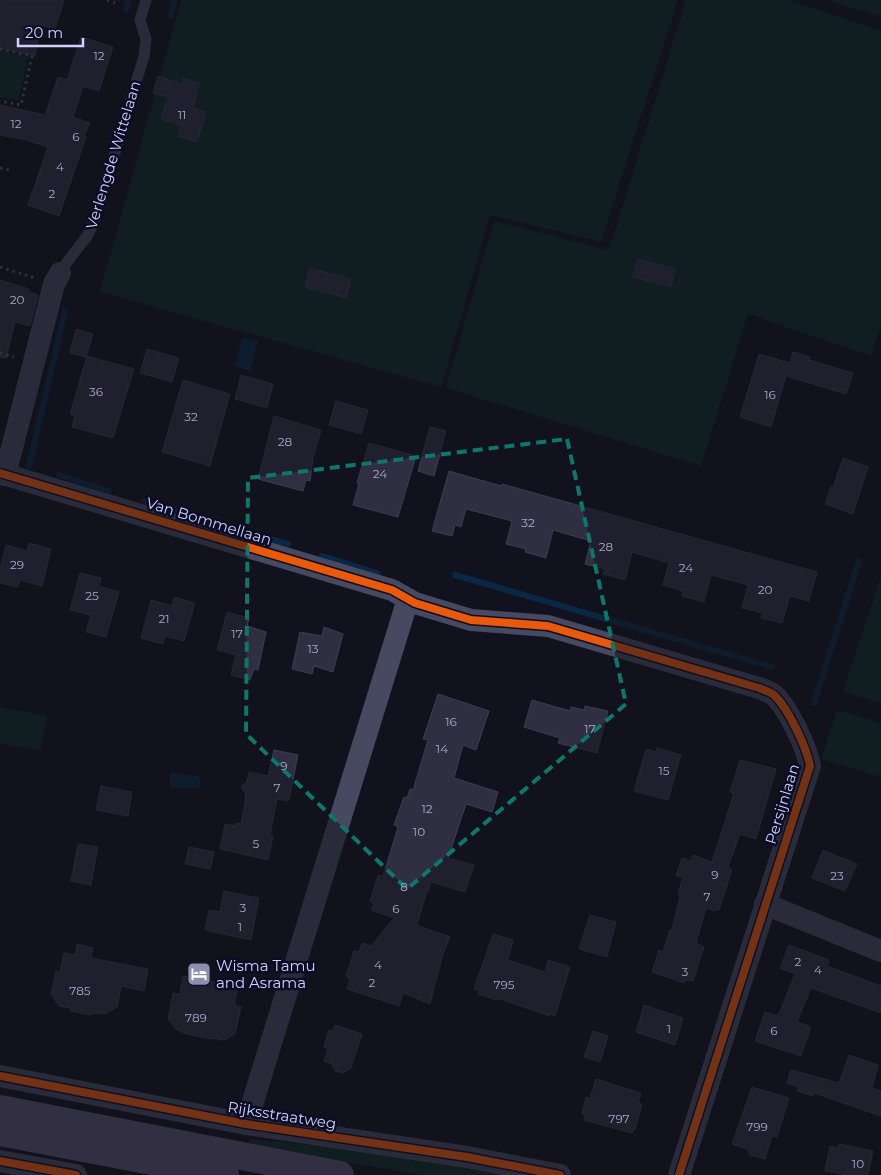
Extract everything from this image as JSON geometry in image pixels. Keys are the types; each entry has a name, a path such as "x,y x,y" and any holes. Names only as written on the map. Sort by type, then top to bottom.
{"main road":[{"path":"0,1110 340,1175"},
{"path":"0,1132 225,1175"}],"street":[{"name":"Verlengde Wittelaan","path":"2,474 57,279"},
{"name":"Van Bommellaan","path":"2,474 392,590 408,599"},
{"name":"Persijnlaan","path":"408,599 471,620 548,626 759,688 773,694 808,752 810,766 679,1175"},
{"path":"246,1124 408,599"},
{"path":"765,904 881,951"},
{"name":"Rijksstraatweg","path":"0,1076 246,1124 467,1157 560,1175"},
{"path":"0,1160 76,1175"}],"lane":[{"name":"Verlengde Wittelaan","path":"57,279 67,262 88,235 96,216 144,56 146,39 140,20 146,0"}],"path":[{"path":"106,0 116,3 119,0"},
{"path":"0,49 32,56 21,105 0,101"},
{"path":"0,168 10,170"},
{"path":"0,267 57,279"}],"highlighted area":[{"path":"567,439 626,704 407,889 246,734 248,478"}],"green space":[{"path":"181,0 678,0 601,242 490,215 441,387 100,292"},
{"path":"686,0 787,0 881,31 881,325 871,356 748,314 701,466 446,388 494,221 609,250"},
{"path":"826,0 881,0 881,17"},
{"path":"0,50 28,56 18,101 0,97"},
{"path":"881,576 881,703 843,692"},
{"path":"0,707 47,716 41,751 0,744"},
{"path":"837,710 881,723 881,777 821,759"},
{"path":"250,1139 355,1149 507,1175 423,1175 248,1146"}],"water":[{"path":"243,337 258,341 250,371 234,366"},
{"path":"170,772 198,776 201,778 200,786 197,789 170,787"}],"building":[{"path":"0,0 64,0 55,29 41,25 35,56 0,48"},
{"path":"81,37 113,47 99,91 83,86 73,117 90,123 84,136 86,137 59,216 28,205 48,147 0,135 0,105 45,115 58,77 67,80"},
{"path":"158,76 182,84 183,78 199,83 193,108 206,112 197,142 178,136 181,125 161,119 168,97 153,93"},
{"path":"638,259 675,269 671,287 633,277"},
{"path":"310,268 351,279 346,298 305,287"},
{"path":"0,280 29,289 29,292 38,295 30,326 15,322 6,358 0,357"},
{"path":"76,329 93,334 86,357 70,353"},
{"path":"147,349 179,358 172,382 140,373"},
{"path":"793,352 810,357 809,360 853,373 846,394 786,376 771,427 740,417 759,354 790,363"},
{"path":"87,356 134,369 113,438 72,427 75,415 70,414"},
{"path":"241,375 273,384 267,408 235,399"},
{"path":"183,380 230,394 210,466 162,452"},
{"path":"336,401 368,410 361,434 329,425"},
{"path":"274,416 321,430 313,458 310,481 306,480 303,491 258,479"},
{"path":"430,427 446,431 434,476 418,471"},
{"path":"369,443 416,456 398,517 353,505 359,483 357,483"},
{"path":"843,458 868,467 853,514 825,504 831,487 833,488"},
{"path":"449,471 817,572 809,601 790,596 782,623 761,618 763,613 742,608 748,585 711,575 704,602 682,596 683,591 663,585 669,563 632,552 625,580 603,574 605,569 585,564 591,541 553,530 546,558 525,552 526,549 506,544 512,521 466,509 461,527 455,525 452,536 432,531"},
{"path":"29,543 51,549 42,586 20,580 18,587 0,583 0,570 6,545 27,551"},
{"path":"80,573 101,578 99,586 119,592 106,637 86,632 91,615 70,610"},
{"path":"174,597 195,603 184,641 165,636 163,644 141,638 151,600 172,606"},
{"path":"227,612 249,618 247,626 266,632 258,670 254,669 250,680 231,675 236,655 217,650"},
{"path":"324,627 343,634 333,672 314,666 312,674 292,669 300,632 322,636"},
{"path":"438,694 489,711 476,750 463,745 454,778 498,792 492,812 466,804 448,858 474,865 465,892 431,882 427,891 417,925 450,937 443,954 430,1004 403,993 399,1006 347,989 350,980 346,976 354,951 359,952 362,943 371,946 394,918 371,910 374,904 370,901 378,875 383,876 398,827 394,825 404,797 407,798 410,789 413,790 428,740 423,739"},
{"path":"532,700 570,711 571,707 584,710 585,706 608,711 597,753 558,743 560,738 524,727"},
{"path":"657,748 681,755 668,800 634,791 646,749 656,752"},
{"path":"274,750 298,755 289,800 277,799 270,835 273,836 268,860 220,849 225,824 235,826 236,823 241,824 246,796 241,786 247,782 249,772 268,776"},
{"path":"740,760 776,769 756,839 740,834 728,867 732,870 719,910 716,909 715,911 706,908 696,943 704,947 693,981 685,980 684,983 652,972 659,950 663,952 670,930 672,930 680,897 678,893 683,878 676,875 682,858 691,861 693,855 712,862 734,793 730,792"},
{"path":"101,786 132,792 128,816 96,810"},
{"path":"78,844 98,847 91,885 71,881"},
{"path":"189,847 214,852 210,869 185,864"},
{"path":"823,850 857,864 845,891 812,878"},
{"path":"224,891 259,898 251,940 205,930 209,910 220,912"},
{"path":"590,915 616,922 607,957 579,949"},
{"path":"493,934 513,940 508,960 545,972 548,960 570,967 555,1016 478,994 480,991 474,989"},
{"path":"77,944 93,948 91,958 148,969 144,991 121,986 117,1007 104,1014 95,1013 90,1015 59,1006 51,994 56,971 60,972 64,953 75,955"},
{"path":"789,945 829,960 827,966 881,986 881,1013 811,988 797,1022 811,1027 801,1056 755,1041 765,1012 778,1016 795,974 780,968"},
{"path":"183,976 238,987 234,1005 241,1007 235,1034 224,1040 210,1039 177,1030 168,1019 173,993 180,994"},
{"path":"644,1005 683,1018 675,1045 636,1032"},
{"path":"335,1025 362,1034 351,1068 343,1073 335,1071 332,1064 324,1061 328,1049 324,1047 329,1030 333,1031"},
{"path":"593,1031 608,1036 600,1062 584,1057"},
{"path":"849,1055 878,1065 872,1088 881,1091 881,1116 814,1093 813,1096 797,1091 798,1087 787,1083 791,1070 839,1083"},
{"path":"596,1079 641,1093 638,1103 642,1104 635,1130 633,1129 632,1133 584,1120 585,1115 582,1114 586,1097 590,1098"},
{"path":"752,1087 789,1098 777,1137 772,1136 765,1159 750,1155 747,1149 732,1144"},
{"path":"839,1144 873,1151 868,1175 848,1175 825,1171 830,1146 838,1148"}],"waterway":[{"path":"126,10 129,0"},
{"path":"170,16 175,0"},
{"path":"29,466 65,311"},
{"path":"59,475 109,491"},
{"path":"144,501 198,517"},
{"path":"232,528 288,544"},
{"path":"322,556 377,573"},
{"path":"814,703 859,561"},
{"path":"455,575 772,667"}],"cycle path":[{"path":"0,473 392,590 415,603 471,620 548,626 759,688 774,695 785,709 796,729 810,766 679,1175"},
{"path":"0,1076 246,1124 467,1157 560,1175"},
{"path":"0,1161 76,1175"}],"place":[{"name":"Wisma Tamu and Asrama","path":"199,974"}]}
